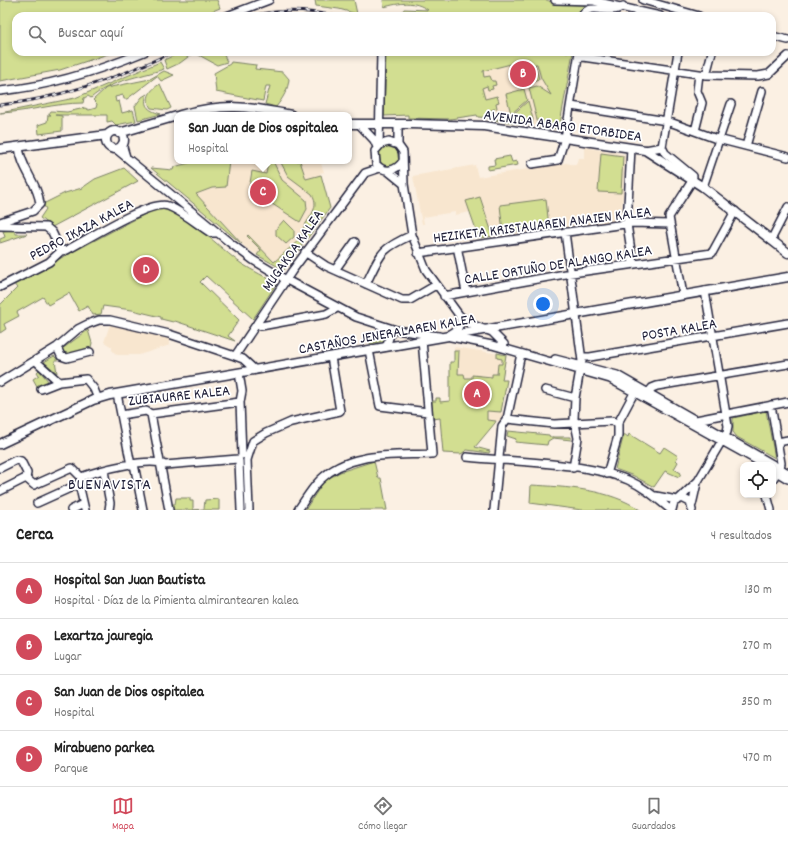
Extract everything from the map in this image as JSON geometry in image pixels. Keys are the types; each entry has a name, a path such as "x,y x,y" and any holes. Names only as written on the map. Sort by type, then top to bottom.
{"street":[{"path":"238,12 269,0"},
{"path":"555,0 594,1 623,6 645,12"},
{"path":"643,0 685,12"},
{"path":"584,12 592,9 615,10 623,6"},
{"path":"776,37 788,40"},
{"path":"0,91 65,79 97,70 134,56"},
{"path":"381,56 378,147 374,156 380,168 388,171 404,184"},
{"path":"532,164 558,160 565,138 579,56"},
{"path":"581,56 675,71 703,74 764,76 788,56"},
{"path":"677,56 662,147 665,153 691,173 692,181 670,212 670,224 683,295"},
{"path":"695,131 702,103 697,91 710,56"},
{"path":"746,146 762,91"},
{"path":"703,187 731,104"},
{"path":"191,112 206,108 224,106 249,107 275,112"},
{"path":"571,106 666,121 720,139 788,158"},
{"path":"82,140 107,145 111,148 138,128 174,117"},
{"name":"AVENIDA ABARO ETORBIDEA","path":"352,124 360,125 378,121 398,125 484,126 645,150 703,187 788,253"},
{"path":"360,125 374,140 378,147"},
{"path":"398,125 398,145 403,152 404,184 412,235 426,270 459,315 470,324 489,331 502,343"},
{"path":"0,149 82,140 107,135 114,131 120,141 126,157 218,233 253,260 337,308 382,326 421,334 445,336 487,343 502,343 581,368 610,379 635,391 723,438 777,470 788,479"},
{"path":"107,135 107,145"},
{"path":"378,147 389,142 398,145"},
{"path":"645,150 662,147"},
{"path":"0,222 33,211 40,204 37,191 21,161 19,148"},
{"path":"631,148 627,224 633,264"},
{"path":"388,171 397,168 403,161"},
{"name":"MUGAKOA KALEA","path":"235,356 305,252 365,173 380,168"},
{"name":"PEDRO IKAZA KALEA","path":"0,287 49,262 61,251 157,205 167,206 210,233 218,233"},
{"path":"771,240 788,207"},
{"name":"CALLE ORTUÑO DE ALANGO KALEA","path":"444,296 570,274 712,253 735,211"},
{"name":"HEZIKETA KRISTAUAREN ANAIEN KALEA","path":"418,253 457,246 627,224 670,224"},
{"path":"0,226 46,227 52,232 61,251"},
{"path":"565,232 582,357 575,398 574,419 578,438 574,468"},
{"path":"366,284 382,252 391,245 412,235"},
{"path":"335,270 355,242"},
{"path":"457,246 466,292"},
{"path":"305,252 326,266 406,301 436,285"},
{"name":"CASTAÑOS JENERALAREN KALEA","path":"0,444 98,398 445,336 489,331 502,326 788,277"},
{"path":"468,457 574,468 607,474 628,480 655,496 672,510 673,505 678,499 698,481 723,438 728,426 705,291"},
{"path":"257,324 262,326 326,314 337,308"},
{"path":"445,336 458,330 461,322 459,315"},
{"path":"0,382 57,347 78,329 88,324 110,320 169,334 235,356 243,359 255,370"},
{"name":"POSTA KALEA","path":"582,357 788,323"},
{"path":"382,326 390,335 386,347"},
{"path":"502,326 502,343"},
{"path":"487,343 489,331"},
{"path":"461,334 521,354 617,375 696,420 760,462"},
{"path":"298,510 313,487 321,478 354,461 369,456 432,454 422,340"},
{"path":"57,347 61,356 67,358 90,352"},
{"path":"369,350 380,406 428,412"},
{"path":"494,510 497,461 502,426 506,419 521,354"},
{"path":"240,510 243,460 254,441 266,433 291,422 340,411 331,357"},
{"path":"37,360 38,363 58,382"},
{"path":"648,393 652,388 657,386 788,364"},
{"path":"239,373 242,391 240,402 243,460 249,510"},
{"path":"41,390 58,382 86,379 94,389 98,398"},
{"path":"544,390 575,398"},
{"path":"607,474 618,436 618,423 635,391"},
{"path":"117,394 143,510"},
{"name":"ZUBIAURRE KALEA","path":"121,414 146,411 151,414 240,402"},
{"path":"696,420 788,402"},
{"path":"771,405 782,465 777,470"},
{"path":"151,414 169,510"},
{"path":"506,419 531,423 612,421 618,423"},
{"path":"242,439 254,441"},
{"path":"778,442 788,440"},
{"path":"0,468 16,460 21,461 28,481 34,485 72,468 81,477"},
{"path":"81,477 133,465 159,462 165,465 243,460"},
{"path":"777,470 788,473"},
{"path":"104,471 110,503 109,510"},
{"path":"71,510 84,507 79,484 81,477"},
{"path":"0,491 28,481"},
{"path":"693,508 698,481"},
{"path":"37,503 79,484"},
{"path":"655,496 688,500 693,508"},
{"path":"768,498 771,510"}],"shaded area":[{"path":"514,56 559,59 559,129 490,119 477,73 511,64"},
{"path":"584,147 623,154 625,157 621,220 479,238 470,212 455,215 455,212 423,217 424,224 422,224 413,176 475,165 478,177 566,163 576,165 578,158 584,158"},
{"path":"229,164 321,164 324,172 320,173 330,208 284,270 246,248 196,194 212,188 226,187"},
{"path":"110,324 162,336 170,339 170,345 139,355 117,355 112,350 112,347 104,342"},
{"path":"454,347 506,355 502,380 507,380 501,412 504,413 503,417 499,421 496,421 465,453 461,454 443,453 440,418 433,419 431,401 450,401 450,362 454,362"}],"green space":[{"path":"0,0 217,0 220,8 210,12 12,12 12,56 102,56 60,70 0,81"},
{"path":"315,0 354,0 357,12 350,12 316,6"},
{"path":"383,0 547,0 556,4 588,5 579,12 401,12 404,9 428,10 417,5 407,3 384,7"},
{"path":"172,56 189,56 180,63 167,69 164,60"},
{"path":"201,56 224,56 227,62 217,65"},
{"path":"386,56 572,56 559,129 537,126 537,120 529,88 537,86 551,95 541,78 537,64 535,64 539,79 529,82 528,79 536,76 533,64 526,66 511,64 483,71 484,77 490,76 492,81 495,81 496,85 492,86 493,89 488,90 487,86 482,88 485,99 497,96 499,102 496,103 497,108 491,110 493,118 478,117 477,115 450,119 408,118 408,115 384,116"},
{"path":"160,62 164,69 107,87 91,98 88,96 84,98 83,103 62,104 0,113 75,98"},
{"path":"231,62 256,65 255,69 283,72 289,79 288,87 276,107 265,104 270,86 266,86 263,101 216,92 214,73"},
{"path":"164,71 174,75 161,81 157,76 127,99 124,99 123,95 115,97 116,102 119,101 122,113 133,110 136,121 116,125 112,121 107,122 107,115 55,115 62,116 62,131 39,134 38,125 47,122 48,115 51,115 49,114 51,111 67,112 85,108 89,110 96,108 97,104 93,100 106,88 150,79"},
{"path":"160,84 171,108 167,110 151,108 148,101 151,91"},
{"path":"524,89 527,100 511,114 506,94"},
{"path":"147,94 146,105 148,108 161,114 138,120 135,106 142,97"},
{"path":"528,101 533,119 532,125 495,120 512,115"},
{"path":"384,145 394,146 397,150 399,162 393,168 382,166 378,153"},
{"path":"601,153 623,156 621,193 598,192"},
{"path":"510,156 512,162 517,161 518,165 488,170 488,166 495,165 494,159"},
{"path":"185,164 229,164 226,187 212,188 196,194 242,244 151,168 173,170 174,167"},
{"path":"268,164 274,164 282,180 306,200 307,209 300,222 249,189 252,171 266,174"},
{"path":"282,164 301,164 306,179 321,175 330,208 307,239 302,235 302,231 314,209 314,199 312,194 288,176"},
{"path":"124,168 138,181 52,227 40,218 46,209 43,204 65,193 82,188 95,179"},
{"path":"480,197 493,236 479,238 466,201"},
{"path":"546,199 549,227 503,233 500,205"},
{"path":"160,209 170,211 181,216 192,223 242,264 277,283 253,319 206,276 200,282 239,320 228,336 235,341 175,321 173,322 161,319 161,317 132,310 103,306 101,314 93,315 88,306 79,311 69,293 48,305 43,297 17,312 19,316 4,324 6,329 0,333 0,305 17,288 13,283 149,212"},
{"path":"284,220 294,230 294,237 286,244 276,235 276,229"},
{"path":"14,230 16,234 27,234 0,243 0,239 5,237 3,231"},
{"path":"248,235 274,262 299,240 302,246 284,270 257,255 261,250 247,236"},
{"path":"88,330 92,343 91,347 67,355 63,351 62,349"},
{"path":"370,332 383,334 385,337 384,341 370,344"},
{"path":"454,351 459,351 458,374 464,374 465,378 472,378 472,375 492,377 492,374 497,374 498,364 502,364 502,359 497,358 497,353 506,355 502,380 507,380 501,412 487,411 487,420 496,421 475,447 490,451 489,453 467,450 461,454 443,453 440,418 433,419 431,401 436,401 436,398 440,398 440,402 450,401 450,362 454,362"},
{"path":"54,356 58,360 55,360 57,373 44,362"},
{"path":"39,370 49,383 38,388 33,379 39,375 37,372"},
{"path":"766,411 775,458 737,437 733,432 733,418"},
{"path":"508,431 549,435 550,437 571,437 571,440 553,438 548,441 547,445 515,442 516,439 507,436"},
{"path":"624,434 628,437 629,434 660,453 664,447 678,456 676,460 678,462 674,469 681,473 679,477 665,471 654,487 634,476 615,469"},
{"path":"374,461 378,478 381,478 387,510 305,510 324,481 340,472"},
{"path":"531,485 573,488 602,493 628,503 640,510 582,510 530,503"},
{"path":"176,498 190,498 190,501 193,501 193,510 172,510 171,504 175,504"},
{"path":"219,499 219,510 193,510 204,509 205,500"}],"railway":[{"path":"272,12 314,12"},
{"path":"0,105 23,102 89,86 164,56"}],"place":[{"name":"Lexartza jauregia","path":"523,74"},
{"name":"San Juan de Dios ospitalea","path":"263,192"},
{"name":"Mirabueno parkea","path":"146,270"},
{"name":"Hospital San Juan Bautista","path":"477,394"}],"district":[{"name":"BUENAVISTA","path":"110,483"}]}
